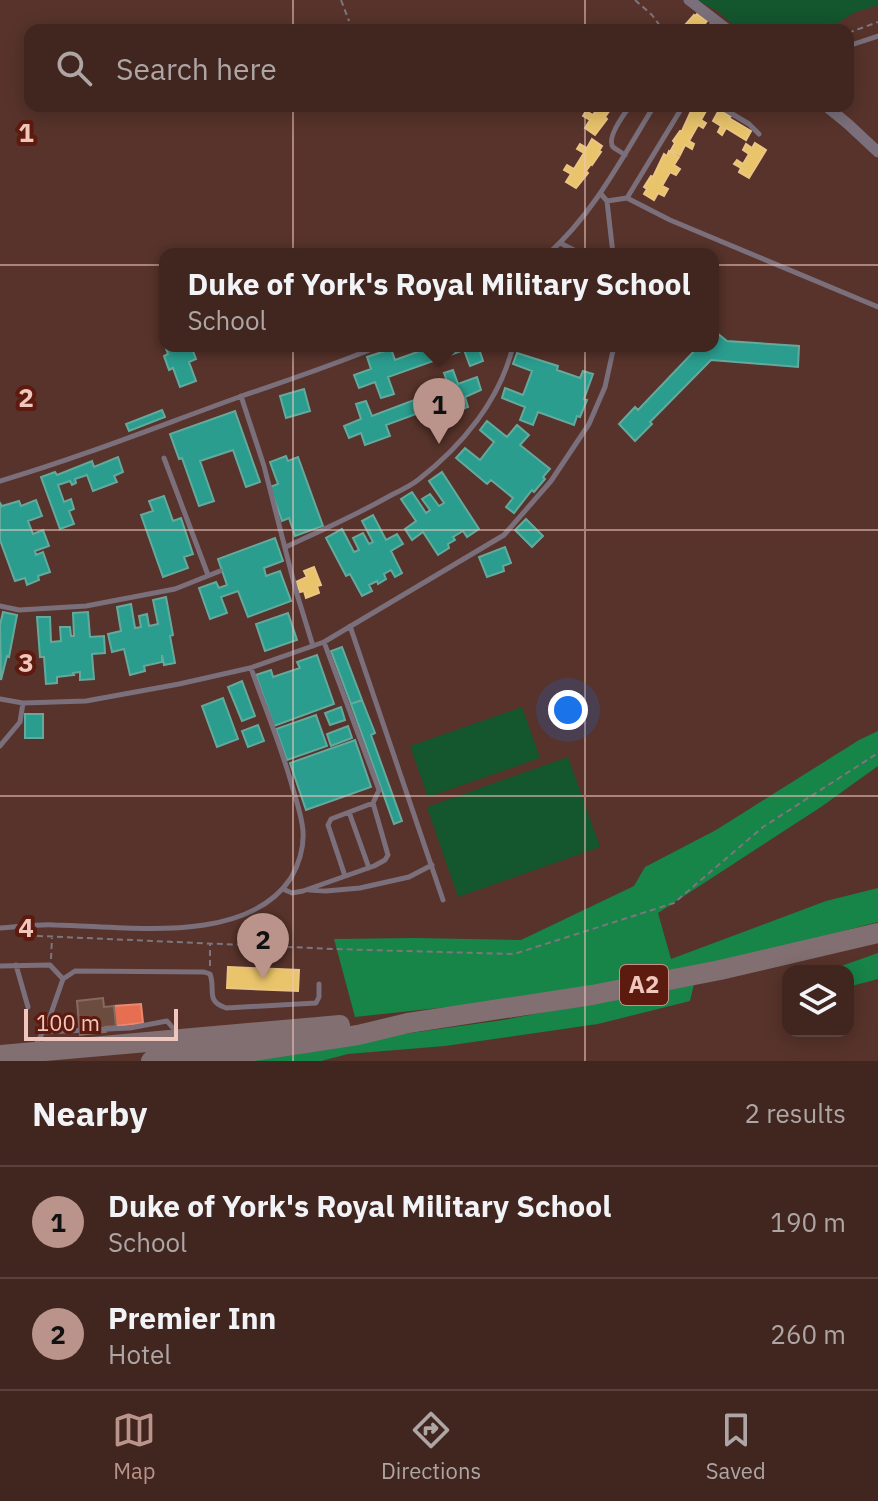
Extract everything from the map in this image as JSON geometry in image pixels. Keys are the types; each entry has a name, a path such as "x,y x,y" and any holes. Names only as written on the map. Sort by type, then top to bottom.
{"highway":[{"name":"A2","path":"151,1061 253,1051 606,992 720,970 878,933"},
{"name":"A2","path":"0,1055 358,1024 408,1023"}],"street":[{"path":"689,0 710,24"},
{"path":"833,112 878,152"}],"lane":[{"path":"854,44 878,36"},
{"path":"625,155 614,148 611,140 626,112"},
{"path":"555,248 601,194 650,112"},
{"path":"627,198 679,112"},
{"path":"729,112 759,134"},
{"path":"601,194 607,201 612,248"},
{"path":"607,201 627,198 670,220 878,307"},
{"path":"560,243 570,248"},
{"path":"0,481 90,453 365,352"},
{"path":"286,547 360,513 416,482 458,446 491,401 511,352"},
{"path":"0,699 23,703 86,701 250,668 324,642 504,535 551,481 589,424 605,387 613,352"},
{"path":"241,396 264,466 313,646"},
{"path":"164,458 208,575"},
{"path":"0,606 19,610 86,606 175,589 220,571"},
{"path":"350,626 443,900"},
{"path":"283,889 292,893 306,890 369,868 385,860 388,855 373,803 379,790 324,642"},
{"path":"0,928 50,925 193,927 245,914 267,903 283,889 300,858 303,833 301,816 250,668"},
{"path":"0,746 20,722 23,703"},
{"path":"345,876 328,825 331,819 373,803"},
{"path":"349,812 369,868"},
{"path":"306,890 360,888 409,877 432,865"},
{"path":"16,965 28,1007"},
{"path":"0,966 50,965 63,979"},
{"path":"31,1053 48,1022 63,979 75,971 204,972 210,974 216,1005 226,1008 316,1003 319,984"},
{"path":"42,1032 130,1028 167,1021 183,1039"}],"path":[{"path":"341,0 349,21"},
{"path":"635,0 659,24"},
{"path":"854,31 878,22"},
{"path":"13,935 514,954 674,903 763,827 878,753"},
{"path":"50,965 53,936"},
{"path":"210,943 210,974"}],"green space":[{"path":"697,0 878,0 878,5 853,13 836,24 732,24 719,12"},
{"path":"522,707 540,758 428,797 410,746"},
{"path":"878,731 878,766 821,807 658,913 671,959 826,901 878,888 878,922 680,973 550,996 355,1017 334,939 521,940 634,886 645,867 716,830"},
{"path":"568,757 600,847 458,897 427,807"},
{"path":"878,953 878,979 854,985 854,965 844,965"},
{"path":"694,984 690,1001 598,1024 445,1046 348,1054 321,1061 211,1061 503,1020"}],"building: Homes":[{"path":"697,14 707,21 705,24 686,24"},
{"path":"585,112 593,115 595,112 609,112 595,135 585,128 590,120 583,116"},
{"path":"691,112 705,112 701,120 706,123 703,128 698,125 689,141 694,144 692,149 685,145 680,155 671,150 673,141 682,131"},
{"path":"718,112 723,112 751,131 746,140 726,128 722,135 718,132 721,126 713,121"},
{"path":"592,139 602,146 601,152 576,188 566,182 571,174 564,170 567,165 574,169 584,153 577,149 580,144 587,148"},
{"path":"755,143 766,150 749,178 739,172 741,168 734,164 737,160 743,164 749,154 743,150 746,144 752,148"},
{"path":"669,151 679,157 674,165 680,169 676,175 670,172 662,186 668,189 664,196 658,193 654,200 644,194 647,189 644,187"},
{"path":"314,567 321,585 317,586 319,593 306,598 296,582 307,577 304,571"},
{"path":"228,967 299,970 298,991 227,988"}],"building: Shops":[{"path":"141,1004 143,1023 116,1026 114,1006"}],"building: Schools":[{"path":"719,335 727,341 799,346 798,367 711,360 635,441 619,424 635,407 638,410 693,352 719,352"},
{"path":"193,352 196,359 189,362 196,381 180,387 173,368 169,370 164,356"},
{"path":"392,352 395,360 417,352 458,352 388,377 394,394 381,398 375,382 359,388 354,375 371,369 367,357"},
{"path":"465,352 480,352 483,361 470,366"},
{"path":"517,353 558,366 557,370 580,378 583,371 593,374 584,399 587,400 574,425 538,412 533,425 520,420 525,407 502,398 505,388 523,395 532,371 513,364"},
{"path":"453,370 458,384 477,377 481,390 465,397 468,407 447,415 443,404 386,425 390,436 365,445 361,433 349,438 344,426 361,419 356,404 366,401 372,416 449,387 444,373"},
{"path":"304,389 310,411 286,418 280,396"},
{"path":"162,410 165,417 129,431 126,424"},
{"path":"235,411 260,482 246,487 233,450 200,461 214,501 199,506 170,434"},
{"path":"487,421 507,437 517,425 529,435 520,445 550,469 543,477 545,479 514,513 506,507 513,498 491,480 487,484 456,458 465,448 480,460 494,442 480,430"},
{"path":"286,456 288,461 298,457 323,526 295,536 289,518 282,521 270,487 278,484 270,462"},
{"path":"118,457 123,472 114,476 117,482 93,491 87,475 75,479 76,483 72,485 70,481 58,485 64,502 71,499 74,509 69,511 74,524 60,529 41,477 55,472 57,475 92,461 94,467"},
{"path":"442,472 479,529 467,537 463,531 453,537 455,540 448,544 449,548 438,555 423,532 412,540 405,529 416,521 401,499 412,492 426,513 430,510 422,499 430,494 439,506 444,503 429,481"},
{"path":"164,496 173,521 181,518 193,554 184,557 188,568 163,577 141,515 153,511 149,501"},
{"path":"36,500 42,516 28,521 33,534 43,530 49,546 35,551 36,555 43,552 50,572 38,576 39,580 27,585 25,578 15,581 0,540 0,503 2,506 19,501 21,506"},
{"path":"373,515 386,540 397,534 403,544 391,551 402,573 395,577 391,570 384,574 386,579 369,585 372,591 362,596 350,574 346,576 326,538 342,529 354,552 359,550 353,538 363,533 369,544 373,542 362,521"},
{"path":"526,519 543,536 532,547 515,530"},
{"path":"275,538 283,561 264,568 266,576 280,571 291,601 248,617 238,591 221,597 227,613 210,619 199,588 216,582 219,588 227,585 218,559"},
{"path":"505,547 511,563 503,566 504,571 487,577 479,557"},
{"path":"166,597 175,663 164,665 162,655 162,662 144,666 145,671 130,675 124,649 112,652 108,634 121,631 117,607 131,604 135,628 141,627 139,616 147,614 149,626 158,624 153,600"},
{"path":"3,612 17,615 1,680 0,625"},
{"path":"88,612 90,637 104,636 105,653 92,654 94,679 80,680 80,672 57,677 57,683 46,684 37,617 50,617 51,642 61,641 60,627 70,627 71,636 74,636 73,613"},
{"path":"288,613 297,640 265,651 256,624"},
{"path":"342,647 362,700 351,704 331,651"},
{"path":"317,655 334,704 274,726 256,675 271,670 273,677 300,668 297,662"},
{"path":"242,681 255,716 242,721 228,687"},
{"path":"223,698 238,739 217,747 202,706"},
{"path":"362,700 375,733 371,735 402,821 394,824 351,704"},
{"path":"341,707 345,720 330,725 325,713"},
{"path":"25,714 43,714 43,738 25,738"},
{"path":"316,715 327,746 287,760 276,729"},
{"path":"258,725 264,741 248,747 242,731"},
{"path":"348,726 352,738 331,746 327,734"},
{"path":"355,740 371,787 306,810 290,763"}],"building: Other":[{"path":"103,998 104,1007 114,1006 116,1026 105,1027 106,1032 80,1035 77,1001"}],"place":[{"name":"Duke of York's Royal Military School","path":"439,444"},
{"name":"Premier Inn","path":"263,979"}]}
